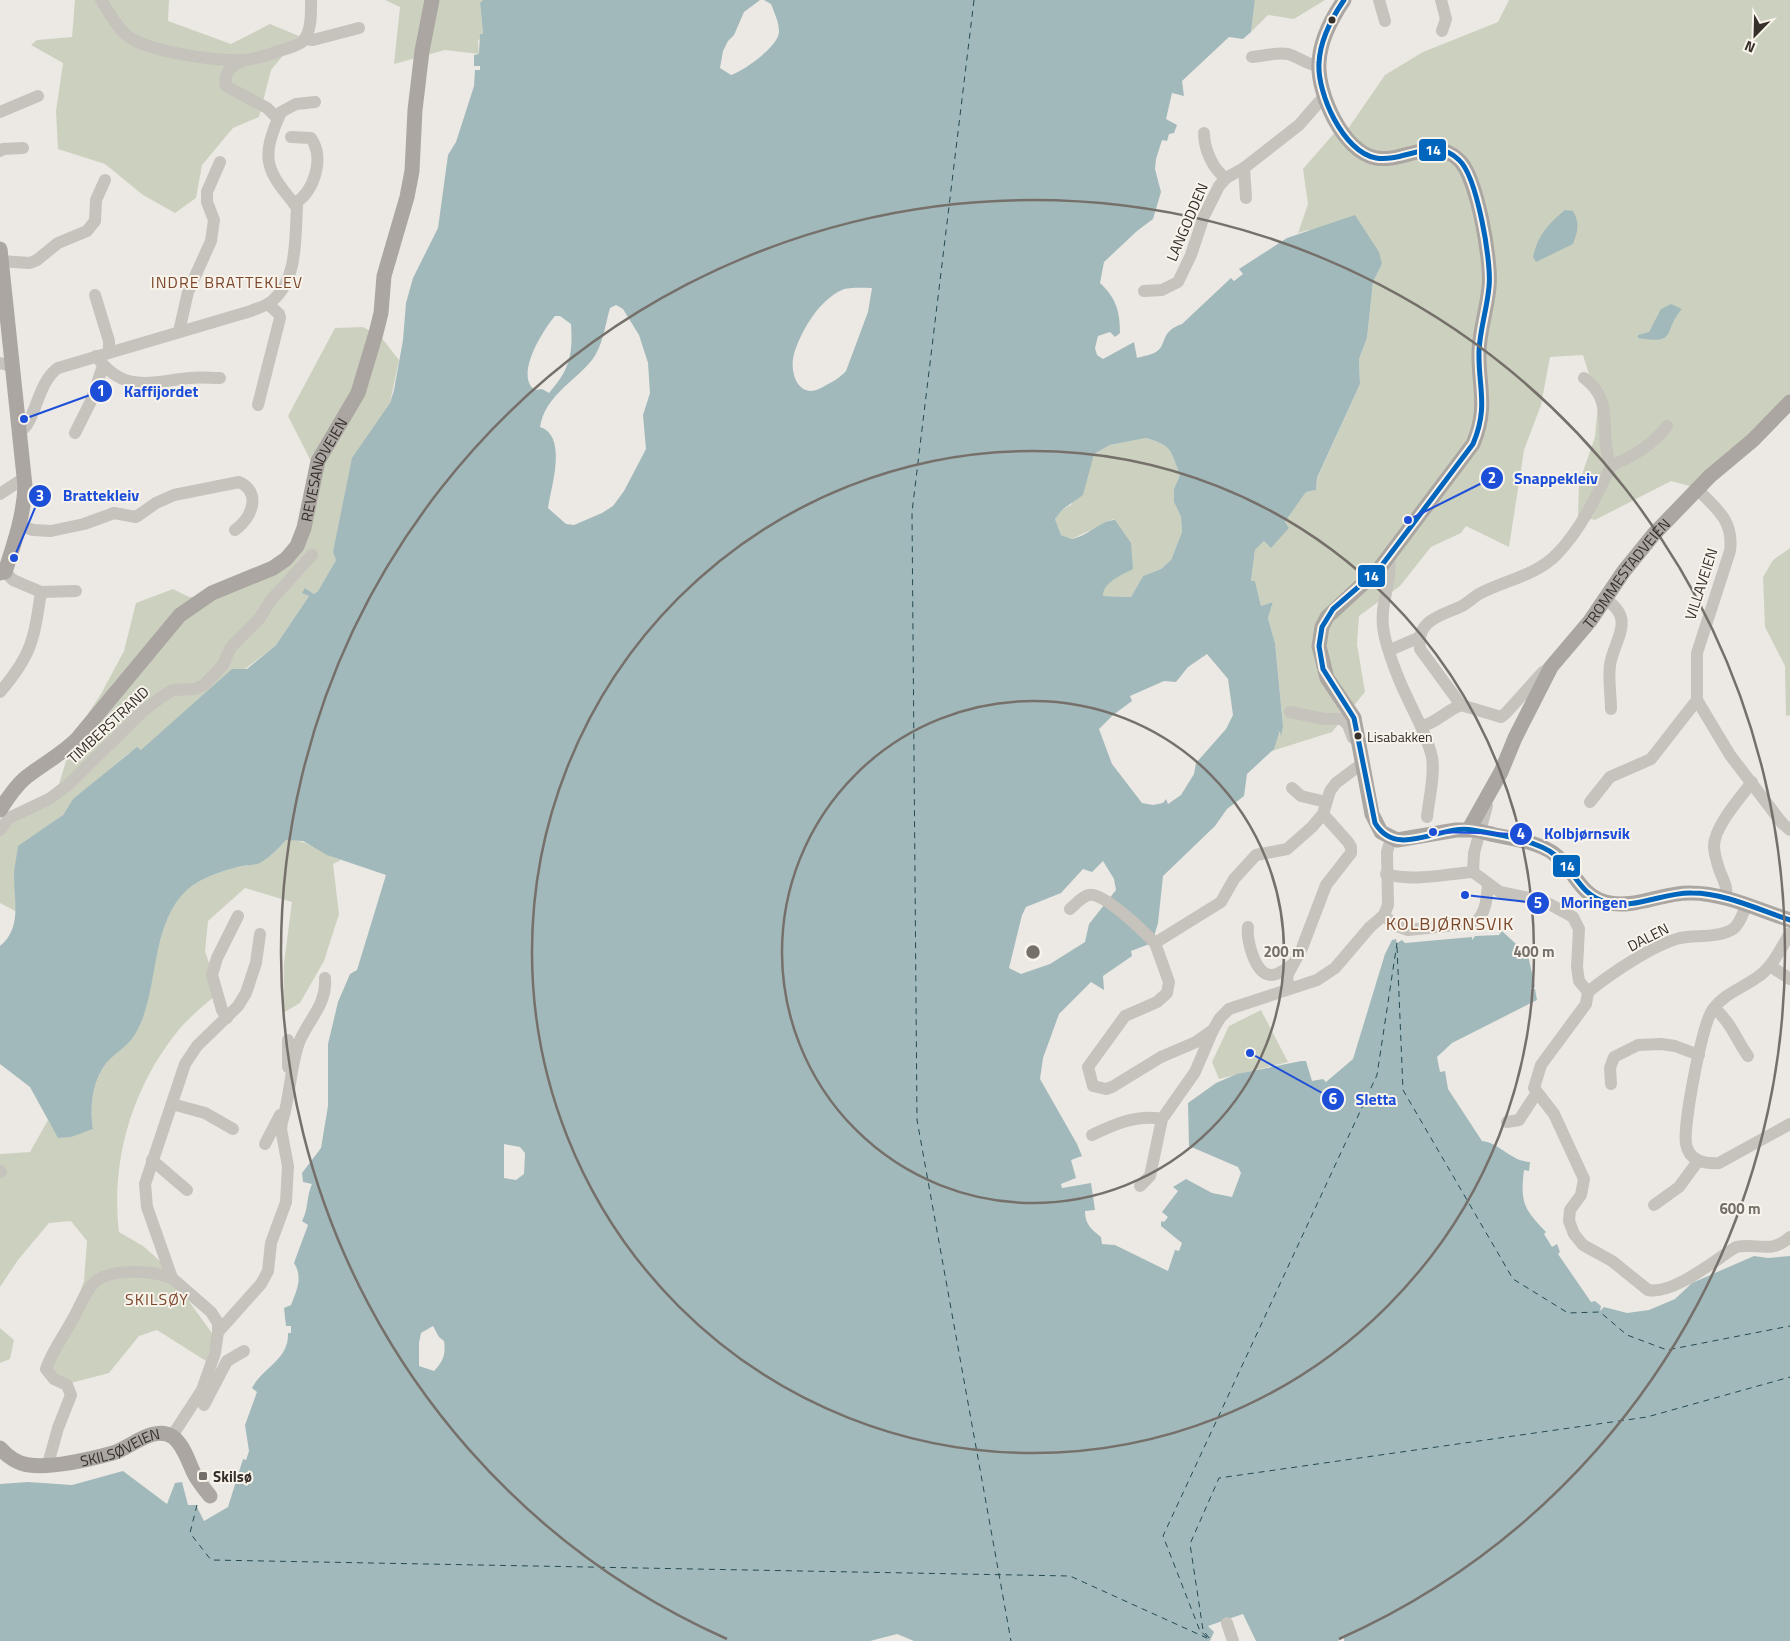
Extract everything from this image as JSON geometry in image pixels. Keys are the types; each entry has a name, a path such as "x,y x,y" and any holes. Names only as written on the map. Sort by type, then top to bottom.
{"main road":[{"name":"REVESANDVEIEN","path":"0,810 14,789 26,778 63,753 77,739 180,615 212,593 272,568 286,559 297,546 304,528 318,461 358,393 381,313 384,276 407,197 412,171 416,101 432,0"},
{"path":"1344,0 1328,27 1319,66 1320,80 1325,98 1344,134 1367,155 1389,158 1430,149 1443,151 1461,161 1471,180 1489,255 1489,287 1479,343 1483,405 1478,431 1466,454 1389,557 1379,569 1333,609 1324,622 1320,638 1323,669 1354,718 1362,767 1375,823 1381,832 1391,839 1404,840 1472,830 1545,848 1561,860 1586,893 1608,903 1636,903 1691,893 1726,899 1790,920"},
{"path":"0,257 6,365 20,431 24,481 24,502 19,525 2,572"},
{"name":"TROMMESTADVEIEN","path":"1472,830 1551,667 1590,620 1624,571 1654,534 1697,489 1790,402"},
{"name":"SKILSØVEIEN","path":"0,1448 15,1461 28,1466 112,1453 156,1434 172,1436 178,1442 196,1476 210,1496"}],"street":[{"path":"101,0 122,31 132,39 149,46 194,55 245,60"},
{"path":"305,39 310,24 311,0"},
{"path":"1379,0 1385,21"},
{"path":"1441,0 1446,19 1442,31"},
{"path":"278,120 267,108 226,86 225,80 228,70 235,64 289,48 305,39 313,40 359,28"},
{"path":"1252,57 1279,53 1290,54 1313,66 1319,66"},
{"path":"0,112 38,96"},
{"name":"LANGODDEN","path":"1144,291 1162,290 1178,282 1191,255 1204,216 1226,178 1244,168 1299,125 1319,102 1325,98"},
{"path":"20,431 28,426 38,395 50,373 58,368 99,361 109,352 268,304 281,292 292,266 296,208 274,179 268,167 270,141 281,112 287,107 314,102"},
{"path":"1204,133 1214,167 1219,174 1226,178"},
{"path":"291,137 311,138 315,148 316,162 314,180 305,194 294,204"},
{"path":"0,151 2,149 23,148"},
{"path":"181,331 180,327 188,292 211,241 214,220 207,202 207,192 220,162"},
{"path":"1244,168 1246,198"},
{"path":"0,257 30,263 37,260 58,243 87,231 95,221 96,200 105,180"},
{"path":"94,295 109,341 109,352"},
{"path":"258,404 280,318 268,304"},
{"path":"99,361 127,380 139,384 160,384 188,378 220,378"},
{"path":"75,433 91,401 99,361"},
{"path":"1584,378 1596,386 1602,397 1605,410 1606,452 1611,466"},
{"path":"1551,667 1542,673 1501,717 1461,705 1425,657 1420,649 1418,638 1422,629 1447,611 1461,607 1479,594 1532,572 1556,555 1589,510 1611,466 1646,447 1658,438 1668,426"},
{"path":"0,494 18,482 24,481"},
{"path":"19,525 33,530 50,531 84,524 114,513 136,517 156,503 174,495 239,482 249,488 253,500 248,518 235,530"},
{"name":"VILLAVEIEN","path":"1696,700 1697,653 1727,560 1732,536 1728,525 1697,489"},
{"name":"TIMBERSTRAND","path":"0,830 9,818 49,800 68,785 143,711 163,696 173,690 195,689 204,685 223,665 231,647 258,619 271,600 312,555"},
{"path":"1389,557 1390,565 1383,600 1382,619 1384,634 1406,696 1422,726 1432,757 1427,817"},
{"path":"2,572 13,580 41,592 76,591"},
{"path":"0,692 26,658 30,648 41,592"},
{"path":"1605,600 1618,611 1622,623 1622,632 1610,666 1611,709"},
{"path":"1390,650 1418,638"},
{"path":"1590,802 1610,777 1651,759 1696,700 1720,740 1782,823 1790,830"},
{"path":"1422,726 1429,725 1443,713 1461,705"},
{"path":"1155,943 1221,902 1234,879 1256,855 1287,849 1312,827 1336,783 1362,767 1348,724 1342,719 1290,712"},
{"name":"TROMMESTADVEIEN","path":"1473,872 1474,853 1481,825 1501,772"},
{"path":"1726,899 1726,884 1714,854 1713,844 1726,816 1752,782"},
{"path":"1291,988 1287,981 1288,974 1295,963 1326,885 1351,853 1351,847 1348,842 1324,808 1292,788"},
{"path":"1140,1186 1150,1176 1162,1119 1195,1072 1220,1018 1229,1009 1317,980 1335,968 1370,927 1384,915 1388,905 1387,852 1391,839"},
{"path":"1386,874 1416,880 1443,874 1473,872 1500,892 1512,896 1544,901 1573,917 1578,929 1577,967 1579,981 1588,992 1586,1004 1541,1065 1534,1088 1536,1094 1554,1114 1584,1179 1581,1195 1570,1210 1568,1221 1574,1234 1583,1245 1612,1261 1648,1290 1655,1292 1671,1288 1736,1247 1747,1244 1770,1248 1783,1243 1790,1237"},
{"path":"1384,915 1394,925 1408,930 1475,923 1480,919 1487,900 1488,884"},
{"path":"1070,909 1087,895 1094,894 1106,901 1155,943 1169,982 1167,993 1157,1002 1125,1016 1119,1023 1107,1043 1088,1067 1092,1086 1106,1089 1112,1088 1161,1057 1196,1042 1213,1030"},
{"name":"DALEN","path":"1588,992 1606,978 1662,944 1678,939 1733,929 1740,921 1746,906"},
{"path":"227,1018 222,1010 212,976 217,958 238,916"},
{"path":"1248,926 1246,936 1249,948 1261,969 1268,975 1274,975 1295,963"},
{"path":"1790,933 1770,966 1760,976 1734,989 1714,1008 1703,1035 1686,1144 1691,1154 1698,1160 1706,1164 1719,1163 1790,1124"},
{"path":"172,1278 144,1194 152,1160 188,1058 238,1006 250,984 256,963 260,934"},
{"path":"1770,966 1790,979"},
{"path":"218,1332 261,1284 268,1271 271,1243 286,1202 288,1166 281,1129 285,1106 294,1061 301,1039 318,1012 323,998 325,978"},
{"path":"1714,1008 1732,1028 1738,1043 1748,1056"},
{"path":"265,1144 285,1106 288,1040"},
{"path":"1611,1084 1610,1068 1614,1058 1638,1045 1675,1046 1699,1055"},
{"path":"1507,1122 1519,1120 1536,1094"},
{"path":"172,1104 205,1113 233,1129"},
{"path":"1092,1135 1127,1120 1151,1117 1162,1119"},
{"path":"152,1160 187,1190"},
{"path":"1654,1205 1678,1187 1698,1160"},
{"path":"48,1464 58,1428 71,1394 67,1385 54,1379 47,1372 51,1356 96,1281 120,1273 159,1273 172,1278 211,1312 218,1323 218,1332 209,1375 192,1408 172,1436"},
{"path":"192,1408 204,1405 230,1357 244,1351"},
{"path":"1227,1623 1233,1641"}],"green space":[{"path":"75,0 169,0 168,21 231,44 270,24 299,36 271,70 259,117 233,128 202,165 196,198 175,213 143,195 105,164 58,149 56,111 63,63 31,45 37,40 72,37"},
{"path":"385,0 483,0 480,4 483,34 478,41 479,54 445,50 394,64 400,7"},
{"path":"1255,0 1325,0 1294,19 1268,15 1251,32"},
{"path":"1509,0 1790,0 1790,404 1697,488 1671,481 1595,520 1578,516 1579,483 1595,437 1598,403 1583,355 1550,357 1541,405 1524,450 1509,547 1466,526 1461,533 1431,547 1400,586 1359,616 1357,644 1365,692 1332,732 1272,751 1283,726 1275,643 1268,618 1273,602 1261,606 1255,581 1251,581 1255,550 1264,541 1271,547 1285,522 1306,492 1316,490 1317,479 1360,384 1359,359 1367,338 1373,282 1382,264 1308,230 1298,233 1308,204 1303,169 1336,131 1343,136 1385,75 1423,52 1498,22"},
{"path":"363,327 381,337 399,360 390,403 336,560 318,591 314,594 305,588 309,596 276,645 140,751 129,753 71,802 63,815 21,844 14,876 17,912 0,903 0,832 59,784 74,735 101,694 124,651 136,603 173,589 189,597 217,598 286,564 319,477 288,416 335,328"},
{"path":"1146,438 1166,447 1172,454 1180,475 1174,490 1174,502 1181,517 1182,532 1171,560 1161,569 1143,576 1131,597 1102,596 1109,583 1133,568 1113,519 1072,539 1061,535 1055,519 1063,509 1071,505 1094,454 1110,445"},
{"path":"1790,548 1790,715 1786,716 1785,666 1765,627 1763,577 1773,560"},
{"path":"286,840 306,843 341,860 333,864 339,914 324,961 300,1003 283,1013 284,963 292,902 245,888 208,921 205,951 219,992 182,1026 165,1048 139,1097 129,1123 122,1150 117,1204 119,1232 143,1246 160,1261 214,1336 206,1361 157,1330 139,1336 109,1373 63,1385 50,1374 84,1281 87,1241 71,1221 49,1223 18,1260 0,1287 0,1154 30,1152 48,1120 59,1138 93,1129 92,1102 96,1084 108,1061 130,1041 137,1031 146,1008 161,936 175,904 192,886 213,875 258,863 271,855"},
{"path":"1261,1010 1288,1062 1219,1079 1212,1062 1229,1026"},
{"path":"0,1328 14,1340 10,1359 0,1363"}],"water":[{"path":"483,0 760,0 744,12 734,35 728,41 723,51 720,68 731,75 744,69 760,57 774,44 778,37 779,28 776,17 771,4 764,0 1255,0 1251,32 1243,39 1229,37 1182,81 1184,96 1172,93 1166,119 1177,125 1174,133 1169,134 1167,141 1162,140 1156,159 1155,169 1161,192 1153,219 1137,231 1104,262 1100,283 1110,294 1116,305 1120,333 1115,337 1110,332 1098,336 1095,348 1097,355 1103,359 1134,342 1137,358 1156,352 1160,349 1170,331 1182,324 1231,278 1234,281 1243,274 1239,269 1287,238 1355,215 1379,252 1382,264 1373,282 1367,338 1359,359 1360,384 1317,478 1316,490 1306,492 1285,522 1289,528 1271,548 1264,541 1255,550 1251,581 1255,581 1261,606 1273,602 1268,618 1275,643 1283,726 1281,737 1280,731 1274,749 1247,774 1244,796 1227,809 1215,826 1163,876 1158,923 1152,943 1131,951 1132,956 1103,976 1104,990 1091,982 1059,1014 1043,1058 1040,1079 1082,1156 1071,1160 1076,1178 1061,1184 1062,1188 1091,1183 1095,1210 1085,1211 1085,1216 1089,1226 1101,1237 1102,1244 1115,1245 1168,1271 1175,1250 1179,1251 1182,1243 1161,1226 1161,1221 1164,1222 1168,1217 1162,1212 1178,1191 1173,1187 1186,1179 1212,1193 1232,1197 1241,1173 1238,1167 1189,1146 1188,1103 1216,1083 1237,1074 1301,1061 1306,1061 1312,1081 1323,1079 1326,1082 1353,1059 1385,954 1392,940 1396,939 1397,943 1402,940 1405,943 1472,937 1472,940 1475,936 1499,935 1502,931 1528,955 1535,987 1530,989 1535,989 1537,1000 1452,1043 1437,1057 1440,1072 1445,1071 1448,1089 1482,1141 1494,1145 1517,1159 1530,1162 1529,1171 1524,1170 1523,1198 1525,1205 1546,1232 1544,1234 1552,1247 1557,1244 1560,1252 1558,1254 1591,1302 1595,1301 1601,1306 1600,1311 1604,1307 1627,1313 1649,1310 1675,1299 1692,1283 1754,1256 1768,1258 1790,1256 1790,1641 1344,1641 1344,1638 1342,1638 1338,1641 1256,1641 1243,1614 1208,1626 1214,1632 1210,1641 914,1641 897,1634 870,1641 0,1641 0,1484 28,1482 72,1485 123,1471 167,1504 175,1483 182,1482 188,1505 196,1505 204,1521 228,1507 243,1459 246,1460 249,1451 245,1425 257,1392 252,1388 262,1374 280,1357 287,1342 288,1333 291,1333 291,1326 286,1326 284,1308 291,1305 297,1289 299,1278 294,1263 308,1225 302,1221 306,1212 312,1184 303,1182 302,1173 321,1148 328,1106 328,1044 338,1002 350,974 357,970 386,875 327,855 303,841 286,840 260,863 220,872 205,878 187,890 175,905 166,921 156,958 149,996 137,1031 128,1043 105,1065 96,1082 92,1101 93,1129 71,1137 58,1138 30,1087 0,1064 0,946 7,939 14,923 14,873 18,846 63,815 73,799 137,747 141,750 232,669 247,669 276,645 309,596 302,593 305,588 314,594 318,591 336,560 333,552 352,458 390,403 403,340 406,303 413,278 438,228 448,155 456,142 474,86 475,70 480,70 480,66 474,66 474,55 479,54 480,34 483,34 480,3","holes":["872,288 868,312 846,371 837,379 821,388 813,391 806,390 797,382 793,369 794,354 801,336 812,317 826,301 842,290","616,305 623,309 639,335 648,363 650,393 643,415 646,449 624,491 613,506 574,525 566,524 548,508 556,463 556,451 549,432 540,427 543,416 554,398 592,360 601,342 610,308","555,316 560,316 571,324 569,361 562,376 549,393 542,389 535,390 529,383 528,374 533,353","1146,438 1161,444 1169,450 1180,475 1174,489 1174,502 1181,517 1182,532 1171,560 1161,569 1143,576 1131,597 1103,596 1106,587 1110,583 1133,569 1131,543 1115,520 1104,523 1072,539 1061,535 1055,519 1063,509 1083,495 1094,454 1110,445","1207,654 1228,679 1233,715 1226,729 1196,763 1194,774 1181,795 1168,804 1166,799 1163,803 1153,805 1142,803 1112,764 1099,729 1113,715 1132,701 1130,696 1164,681 1176,682 1188,667","1103,861 1114,879 1116,890 1089,924 1085,942 1050,964 1021,974 1009,968 1022,915 1026,907 1061,893 1083,869 1092,872","504,1144 520,1147 525,1153 524,1174 516,1180 504,1178","433,1326 439,1337 444,1341 445,1350 443,1358 434,1371 419,1366 421,1333"]},
{"path":"1565,210 1573,211 1577,219 1577,231 1573,244 1536,262 1533,257 1537,243 1549,225"},
{"path":"1671,304 1682,309 1665,338 1651,340 1638,338 1638,335 1649,332 1661,309"}],"ferry route":[{"path":"974,0 912,512 917,1120 1011,1641"},
{"path":"1207,1637 1200,1631 1163,1536 1377,1075 1397,943"},
{"path":"1397,947 1403,1090 1513,1279 1568,1313 1600,1312 1627,1335 1667,1350 1790,1326"},
{"path":"1209,1638 1203,1630 1190,1544 1219,1478 1647,1417 1790,1377"},
{"path":"197,1505 190,1533 211,1560 1070,1576 1209,1639"}],"transit line":[{"name":"14","path":"1344,0 1327,30 1319,63 1322,90 1334,120 1353,145 1364,153 1376,158 1397,157 1429,150 1439,150 1449,153 1459,160 1466,169 1472,183 1482,220 1489,275 1488,295 1479,351 1482,397 1481,418 1473,444 1379,569 1333,609 1322,627 1319,646 1323,669 1354,718 1375,823 1384,834 1395,839 1407,840 1460,829 1493,833 1538,845 1562,861 1589,894 1606,902 1628,904 1681,893 1704,894 1729,899 1790,920"}],"place":[{"name":"Kaffijordet","path":"24,419"},
{"name":"Snappekleiv","path":"1408,520"},
{"name":"Brattekleiv","path":"14,558"},
{"name":"Lisabakken","path":"1358,736"},
{"name":"Kolbjørnsvik","path":"1433,832"},
{"name":"Moringen","path":"1465,895"},
{"name":"Sletta","path":"1250,1053"},
{"name":"Skilsø","path":"203,1476"}],"district":[{"name":"INDRE BRATTEKLEV","path":"227,282"},
{"name":"KOLBJØRNSVIK","path":"1450,923"},
{"name":"SKILSØY","path":"157,1299"}]}
